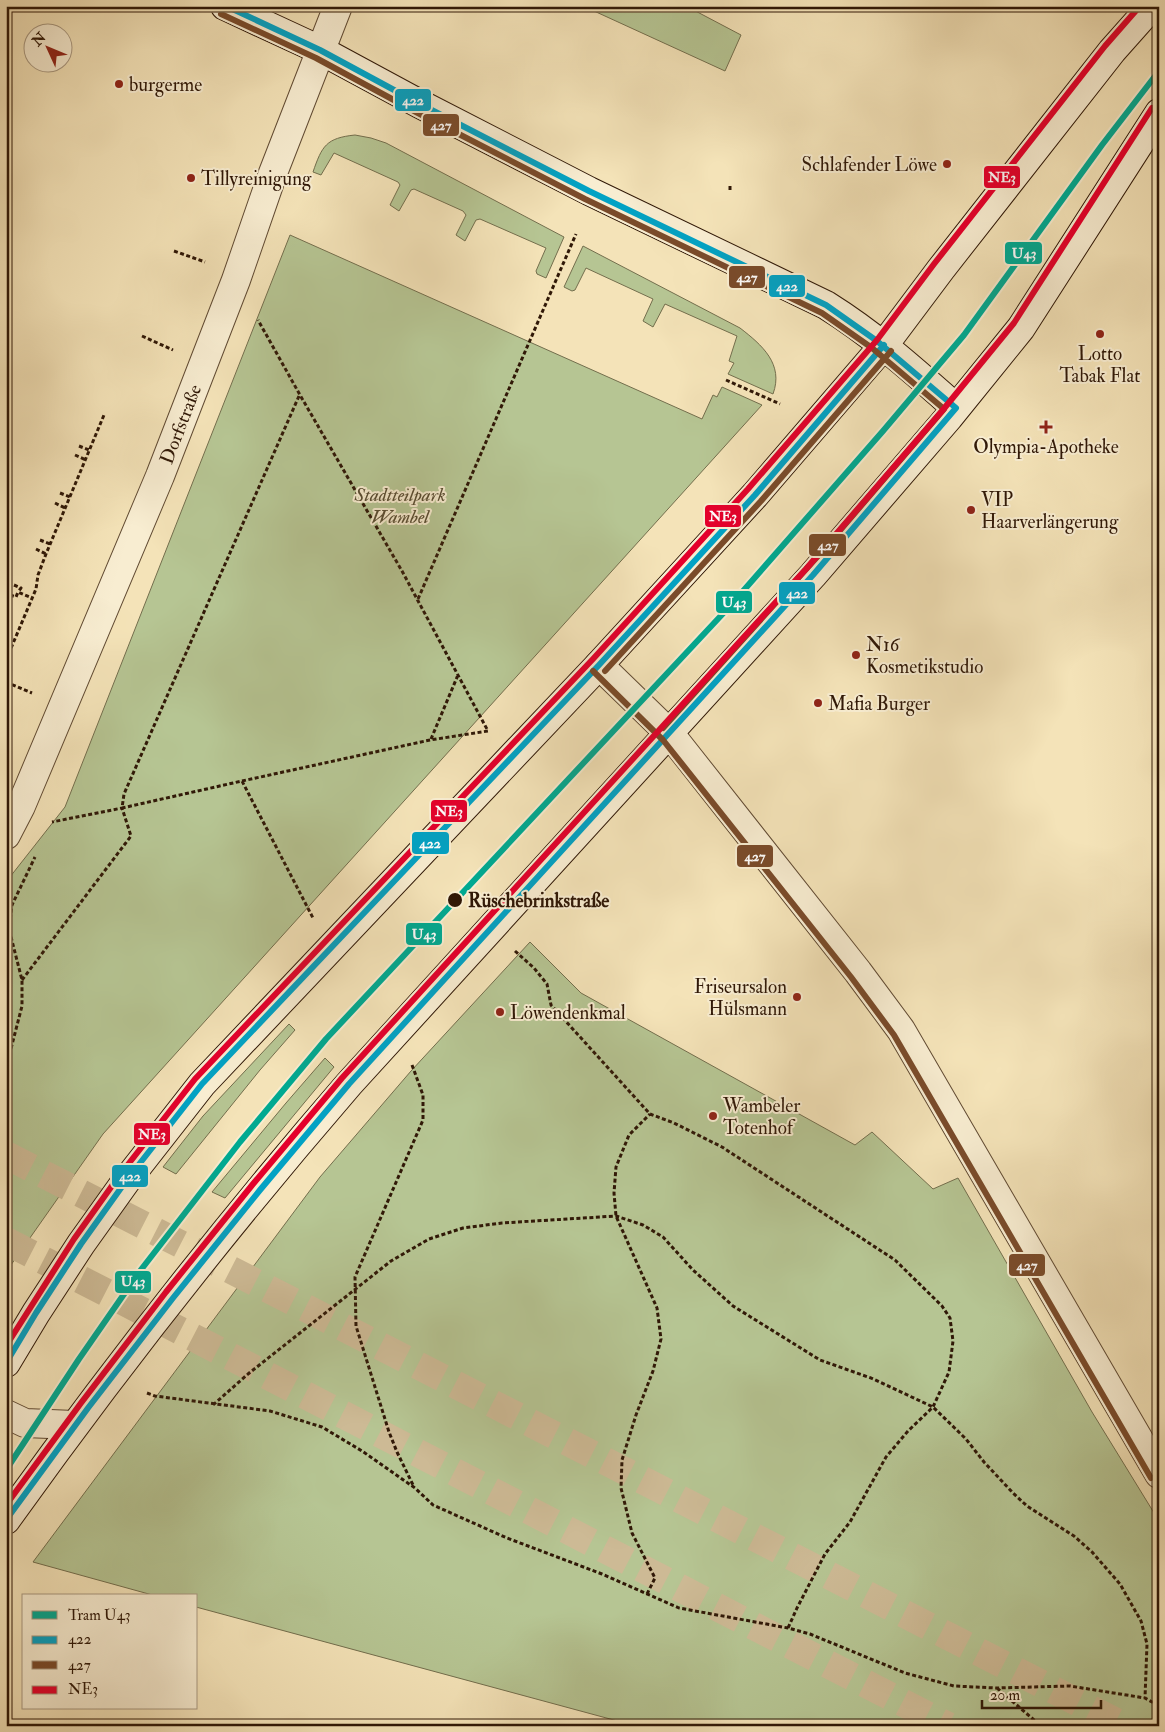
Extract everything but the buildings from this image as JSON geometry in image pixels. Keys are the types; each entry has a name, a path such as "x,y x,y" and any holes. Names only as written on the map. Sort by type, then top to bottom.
{"main road":[{"path":"225,6 320,50 588,191 826,305 857,324 884,345 956,408"},
{"name":"Dorfstraße","path":"6,835 21,806 160,476 236,280 273,173 338,6"},
{"path":"6,1363 81,1244 126,1181 202,1084 599,664 755,495 884,345 941,269 1112,51 1152,6"},
{"path":"6,1520 74,1425 255,1195 330,1106 825,562 956,408 1021,328 1159,113"},
{"path":"599,664 670,734 858,972 901,1030 1159,1474"},
{"path":"6,1414 25,1423 74,1425"}],"path":[{"path":"730,184 730,190"},
{"path":"418,600 576,234"},
{"path":"174,251 210,264"},
{"path":"48,830 52,821 122,808 430,740 488,731 418,600 236,280"},
{"path":"142,336 178,352"},
{"path":"726,380 780,404"},
{"path":"22,980 131,836 122,808 124,794 300,395"},
{"path":"6,660 36,589 38,575 50,544 104,415"},
{"path":"78,446 89,450"},
{"path":"75,455 86,460"},
{"path":"60,492 70,497"},
{"path":"55,503 65,508"},
{"path":"40,540 50,544"},
{"path":"36,549 46,554"},
{"path":"10,595 16,597 21,588 14,585"},
{"path":"18,592 32,598"},
{"path":"6,645 12,647"},
{"path":"430,740 458,675"},
{"path":"6,682 40,696"},
{"path":"242,780 314,918"},
{"path":"6,1068 22,1006 22,980 7,928 12,905 39,848"},
{"path":"519,954 547,984 551,1006 650,1114 722,1147 896,1260 942,1306 950,1318 953,1341 949,1372 933,1407 908,1431 886,1457 850,1522 825,1554 788,1628"},
{"path":"411,1063 423,1094 423,1120 354,1277 356,1326 389,1432 415,1488"},
{"path":"648,1594 655,1578 632,1533 621,1488 622,1460 653,1370 661,1339 657,1308 616,1216 614,1193 616,1167 629,1135 650,1114"},
{"path":"213,1404 391,1261 429,1239 463,1228 502,1223 616,1216 643,1225 663,1237 693,1270 733,1306 820,1360 872,1378 933,1407 966,1439 984,1462 1027,1506 1074,1536 1120,1584 1141,1621 1147,1644 1145,1698"},
{"path":"147,1393 156,1396 270,1411 322,1427 362,1451 415,1488 433,1505 507,1538 602,1574 679,1608 788,1628 810,1634 905,1673 954,1686 996,1688 1070,1686 1145,1698 1159,1706"},
{"path":"996,1688 1041,1726"}],"green space":[{"path":"596,6 686,6 741,35 725,71 594,11"},
{"path":"355,135 386,143 564,237 546,278 537,274 536,271 546,248 480,219 476,220 465,241 456,235 466,215 463,211 414,189 411,190 399,211 390,205 400,185 398,182 334,153 321,175 313,172 319,156 331,141"},
{"name":"Stadtteilpark Wambel","path":"290,235 702,419 713,395 717,397 722,387 762,405 103,1134 6,1272 6,882 65,807"},
{"path":"583,246 740,328 763,348 773,364 776,373 776,383 773,394 728,374 734,363 729,361 737,336 665,304 653,327 643,321 653,299 586,268 575,290 572,291 564,287"},
{"path":"530,942 581,993 855,1145 872,1132 933,1189 958,1178 1092,1412 1159,1521 1159,1726 636,1726 198,1608 198,1594 149,1594 33,1562 320,1177 411,1071"},
{"path":"289,1024 295,1030 176,1174 163,1167 203,1116"},
{"path":"325,1058 334,1067 225,1198 212,1192 286,1103"}],"tunnel":[{"path":"6,1155 1124,1726"},
{"path":"6,1241 948,1726"}],"tram line":[{"name":"U43","path":"6,1470 140,1271 240,1142 326,1039 730,606 883,431 964,335 1102,145 1159,71"}],"transit line":[{"name":"422","path":"226,6 320,50 589,191 826,305 877,341 956,408"},
{"name":"NE3","path":"6,1346 74,1239 119,1176 195,1079 593,659 748,489 877,340 934,264 1105,46 1140,6"},
{"name":"427","path":"221,14 316,58 585,199 822,313 872,348 944,409 818,556 663,728"},
{"name":"NE3","path":"6,1505 166,1292 342,1078 806,569 942,411 1014,323 1152,108"},
{"name":"422","path":"6,1363 81,1244 126,1181 202,1084 599,665 755,495 884,345"},
{"name":"427","path":"605,671 761,501 891,351"},
{"name":"422","path":"6,1520 88,1408 173,1298 349,1084 813,575 956,408"},
{"name":"427","path":"593,671 663,740 851,977 894,1035 1151,1478"}],"place":[{"name":"burgerme","path":"119,84"},
{"name":"Schlafender Löwe","path":"947,164"},
{"name":"Tillyreinigung","path":"191,178"},
{"name":"Lotto Tabak Flat","path":"1100,334"},
{"name":"Olympia-Apotheke","path":"1046,427"},
{"name":"VIP Haarverlängerung","path":"971,510"},
{"name":"N16 Kosmetikstudio","path":"856,655"},
{"name":"Mafia Burger","path":"818,703"},
{"name":"Rüschebrinkstraße","path":"455,900"},
{"name":"Friseursalon Hülsmann","path":"797,997"},
{"name":"Löwendenkmal","path":"500,1012"},
{"name":"Wambeler Totenhof","path":"713,1116"}]}
